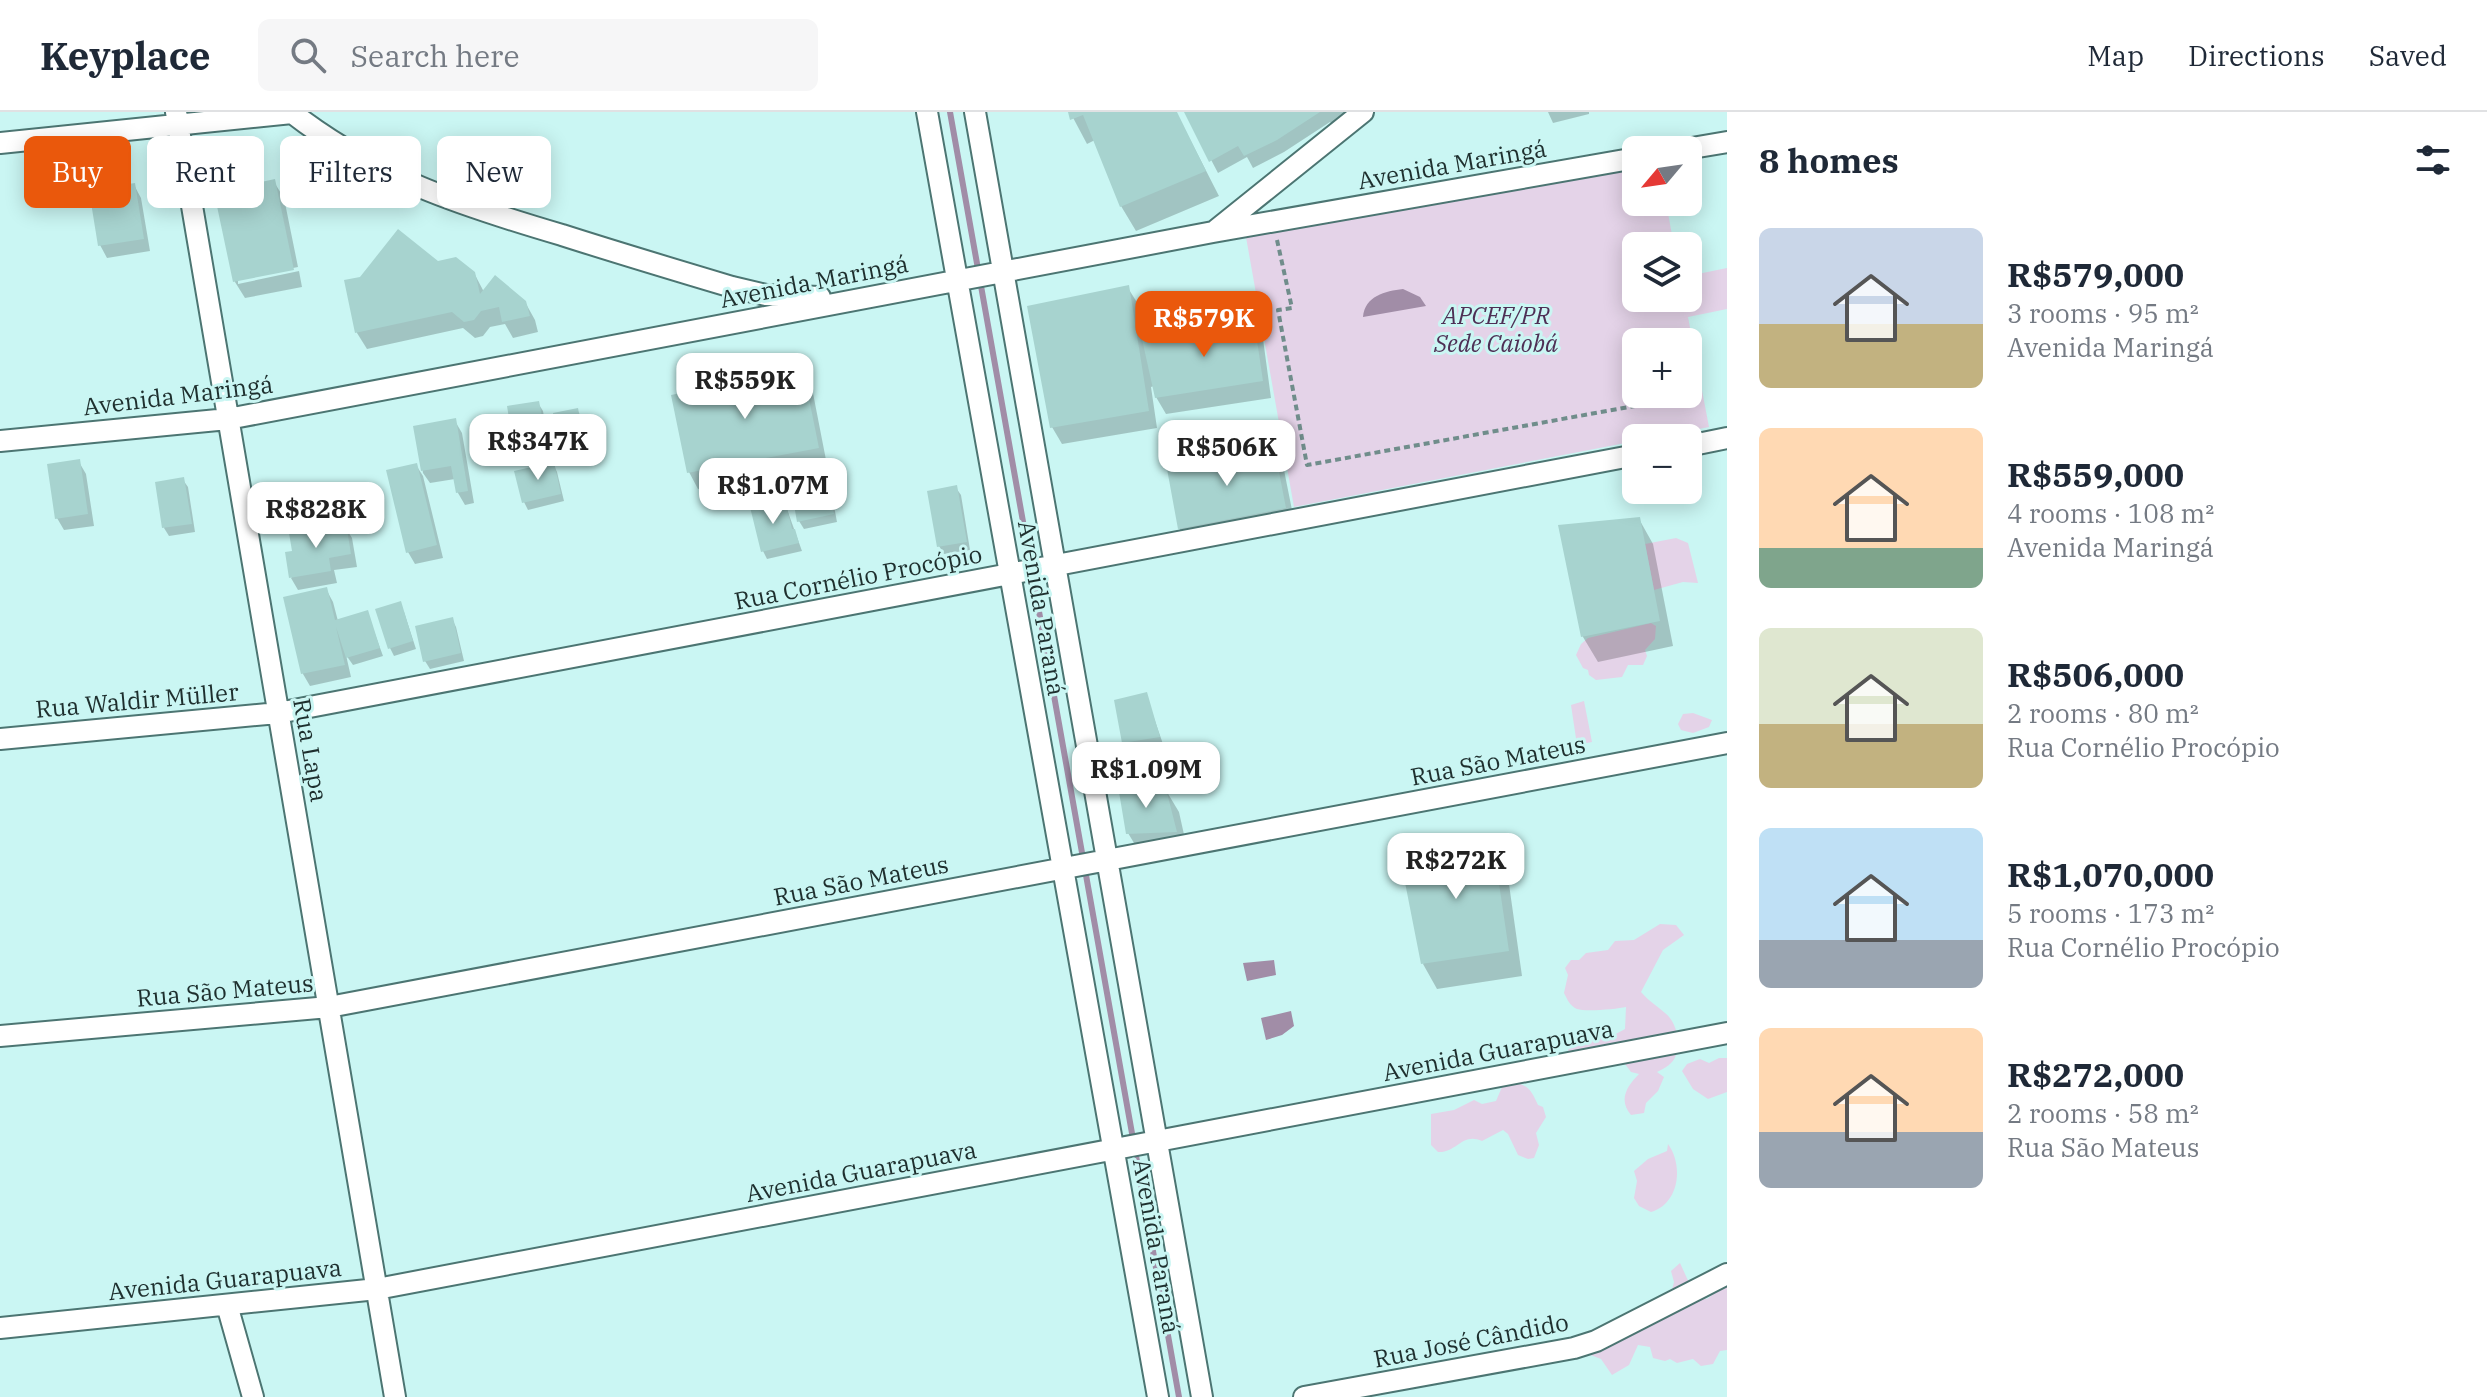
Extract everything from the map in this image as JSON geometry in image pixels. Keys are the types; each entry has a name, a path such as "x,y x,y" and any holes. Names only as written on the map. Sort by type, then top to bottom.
{"street":[{"name":"Avenida Paraná","path":"927,112 1015,573 1158,1397"},
{"name":"Avenida Paraná","path":"975,112 1101,861 1202,1397"},
{"path":"1213,232 1363,112"},
{"path":"0,143 177,118 291,113 343,149 385,172 482,211 766,295 872,296"},
{"name":"Rua Lapa","path":"177,118 395,1397"},
{"path":"1702,146 1727,142"},
{"name":"Avenida Maringá","path":"0,441 228,419 1213,232 1622,160"},
{"path":"723,325 733,316 736,308 732,287"},
{"path":"1702,443 1727,438"},
{"name":"Rua Cornélio Procópio","path":"278,713 1622,458"},
{"name":"Rua Waldir Müller","path":"0,739 278,713"},
{"name":"Rua São Mateus","path":"0,1036 329,1007 1727,743"},
{"name":"Avenida Guarapuava","path":"0,1328 377,1289 1727,1033"},
{"name":"Rua José Cândido","path":"1304,1397 1574,1348 1596,1341 1727,1274"},
{"path":"227,1305 253,1397"}],"path":[{"path":"1274,222 1292,308 1278,310 1307,465 1623,408"}],"green space":[{"name":"APCEF/PR Sede Caiobá","path":"1622,164 1622,216 1669,216 1671,232 1622,232 1622,312 1702,312 1702,273 1727,268 1727,309 1688,317 1690,328 1622,328 1622,408 1702,408 1702,390 1709,427 1702,428 1702,424 1622,424 1622,444 1294,507 1246,237"},
{"path":"1676,538 1688,543 1698,583 1683,582 1654,590 1645,544"},
{"path":"1651,623 1656,626 1655,639 1645,650 1647,656 1643,665 1628,665 1622,677 1596,680 1583,668 1576,655 1588,638"},
{"path":"1584,701 1592,742 1577,745 1571,705"},
{"path":"1693,713 1712,720 1709,727 1693,733 1681,730 1678,724 1683,714"},
{"path":"1660,924 1676,925 1684,935 1663,950 1641,992 1672,1021 1678,1038 1677,1050 1671,1063 1657,1072 1664,1077 1658,1091 1646,1103 1644,1113 1631,1115 1625,1104 1626,1093 1639,1074 1631,1072 1625,1064 1580,1070 1570,1059 1568,1051 1571,1039 1614,1035 1625,1029 1626,1007 1575,1008 1564,993 1568,975 1565,968 1571,960 1579,960 1586,953 1608,950 1615,941 1634,940"},
{"path":"1727,1058 1727,1092 1708,1099 1693,1089 1682,1071 1687,1064 1700,1059 1709,1063"},
{"path":"1512,1083 1529,1089 1538,1105 1543,1107 1546,1117 1536,1133 1539,1145 1534,1158 1518,1155 1503,1130 1482,1141 1469,1139 1445,1151 1438,1152 1431,1145 1431,1114 1454,1110 1474,1100 1482,1104 1496,1101 1502,1087"},
{"path":"1668,1144 1676,1163 1676,1183 1668,1201 1651,1212 1639,1206 1634,1198 1637,1181 1634,1171 1648,1159 1667,1151"},
{"path":"1680,1263 1693,1289 1702,1297 1707,1299 1727,1283 1727,1350 1720,1351 1713,1364 1701,1366 1693,1359 1677,1363 1670,1359 1653,1358 1650,1347 1638,1345 1629,1365 1612,1375 1601,1359 1580,1351 1672,1290 1674,1282 1671,1271"}],"shaded area":[{"path":"1403,289 1420,297 1426,306 1363,317 1372,299"},
{"path":"1274,960 1276,975 1247,981 1243,963"},
{"path":"1291,1011 1294,1026 1282,1035 1266,1040 1261,1018"}],"building":[{"path":"1068,112 1177,112 1206,171 1120,207 1083,115 1070,120"},
{"path":"1184,112 1320,112 1277,140 1244,156 1238,146 1209,162"},
{"path":"275,179 294,270 233,282 217,208 264,208 264,181"},
{"path":"135,183 144,239 98,246 92,208 131,208 131,184"},
{"path":"398,229 438,261 456,257 475,272 480,294 495,275 526,301 530,316 502,322 499,307 481,311 474,320 464,322 452,312 355,333 344,280 360,277"},
{"path":"1129,285 1149,411 1050,428 1027,306"},
{"path":"1254,320 1263,381 1155,398 1142,339"},
{"path":"803,369 819,448 687,473 671,395"},
{"path":"539,401 547,443 514,449 507,406"},
{"path":"578,408 586,449 560,454 553,413"},
{"path":"456,418 468,491 456,493 451,466 421,471 413,426"},
{"path":"1274,446 1286,508 1178,529 1167,469"},
{"path":"80,459 88,514 55,519 47,464"},
{"path":"554,462 561,494 522,503 514,471"},
{"path":"417,463 437,545 406,553 386,470"},
{"path":"184,477 192,524 162,528 155,482"},
{"path":"828,485 834,514 797,522 792,493"},
{"path":"957,485 967,542 937,547 927,491"},
{"path":"785,499 792,529 795,529 799,543 761,552 750,507"},
{"path":"1640,517 1660,621 1581,637 1558,525"},
{"path":"346,523 351,554 329,558 331,571 289,578 285,552 292,551 289,533"},
{"path":"327,587 335,620 368,610 380,648 346,658 336,627 345,665 301,674 283,597"},
{"path":"401,601 413,641 388,649 375,609"},
{"path":"453,617 461,653 423,662 415,626"},
{"path":"1147,692 1160,737 1122,743 1114,700"},
{"path":"1165,785 1177,832 1126,834 1118,786"},
{"path":"1492,836 1509,951 1421,964 1400,857"}],"waterway":[{"path":"950,112 1179,1397"}]}
